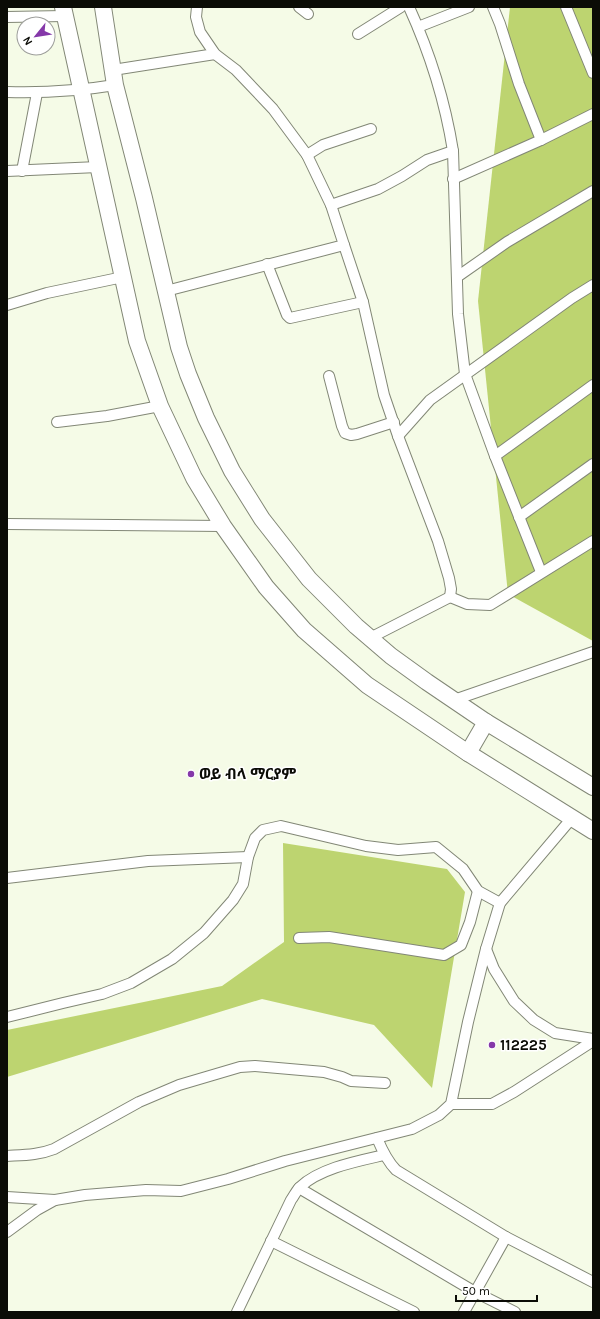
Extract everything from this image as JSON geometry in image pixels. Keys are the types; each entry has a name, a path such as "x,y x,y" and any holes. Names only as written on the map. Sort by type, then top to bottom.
{"main road":[{"path":"103,7 114,78 179,347 206,418 232,471 262,519 309,579 356,626 391,656 486,722 593,787"},
{"path":"64,12 137,341 160,406 194,478 223,526 266,587 304,630 367,685 468,753 593,831"},
{"path":"468,753 486,722"}],"street":[{"path":"197,7 196,17 200,32 215,54 236,70 273,109 306,154 331,205 363,302 384,395 438,541 449,578 451,589 450,597"},
{"path":"299,7 308,14"},
{"path":"358,34 401,7"},
{"path":"409,7 430,58 447,116 453,151 458,314 466,374 495,456 541,572"},
{"path":"418,27 469,7"},
{"path":"493,7 519,84 541,140"},
{"path":"566,7 593,73"},
{"path":"7,17 64,12"},
{"path":"7,92 37,93 82,90 114,78 215,54"},
{"path":"22,171 37,93"},
{"path":"454,178 541,140 593,114"},
{"path":"306,154 323,145 371,129"},
{"path":"331,205 378,189 427,160 453,151"},
{"path":"7,171 98,167"},
{"path":"457,277 507,242 593,191"},
{"path":"166,291 344,245"},
{"path":"267,264 287,316 290,318 363,302"},
{"path":"7,305 47,293 123,278"},
{"path":"398,436 430,400 572,298 593,285"},
{"path":"329,376 345,433 351,435 357,434 394,422"},
{"path":"495,456 593,385"},
{"path":"57,422 107,416 160,406"},
{"path":"519,517 593,464"},
{"path":"7,524 223,526"},
{"path":"370,638 450,597 467,604 490,605 593,541"},
{"path":"454,700 593,652"},
{"path":"7,1197 55,1200 85,1195 146,1190 181,1191 228,1179 285,1161 412,1128 430,1121 440,1115 451,1104 468,1022 486,949 500,903 572,818"},
{"path":"7,1017 102,994 131,983 172,959 204,933 233,900 243,884 248,858 256,838 263,830 281,826 366,846 398,850 436,846 463,869 478,891 500,903"},
{"path":"7,878 148,861 248,858"},
{"path":"299,938 329,936 444,955 461,945 470,922 478,891"},
{"path":"486,949 494,969 514,1001 534,1020 555,1034 593,1040"},
{"path":"451,1104 492,1104 514,1092 593,1040"},
{"path":"7,1156 40,1153 50,1150 139,1102 179,1085 240,1067 255,1066 324,1072 342,1076 351,1081 385,1083"},
{"path":"377,1138 384,1155 396,1170 506,1237 593,1282"},
{"path":"237,1312 291,1200 299,1188 313,1177 348,1163 384,1155"},
{"path":"299,1188 475,1292 515,1312"},
{"path":"7,1232 37,1210 55,1200"},
{"path":"464,1312 506,1237"},
{"path":"271,1240 414,1312"}],"green space":[{"path":"510,7 593,7 593,641 508,594 478,301"},
{"path":"283,843 447,869 465,892 432,1088 374,1025 262,999 7,1077 7,1030 222,986 284,942"}],"place":[{"name":"ወይ ብላ ማርያም","path":"191,774"},
{"name":"112225","path":"492,1045"}]}
